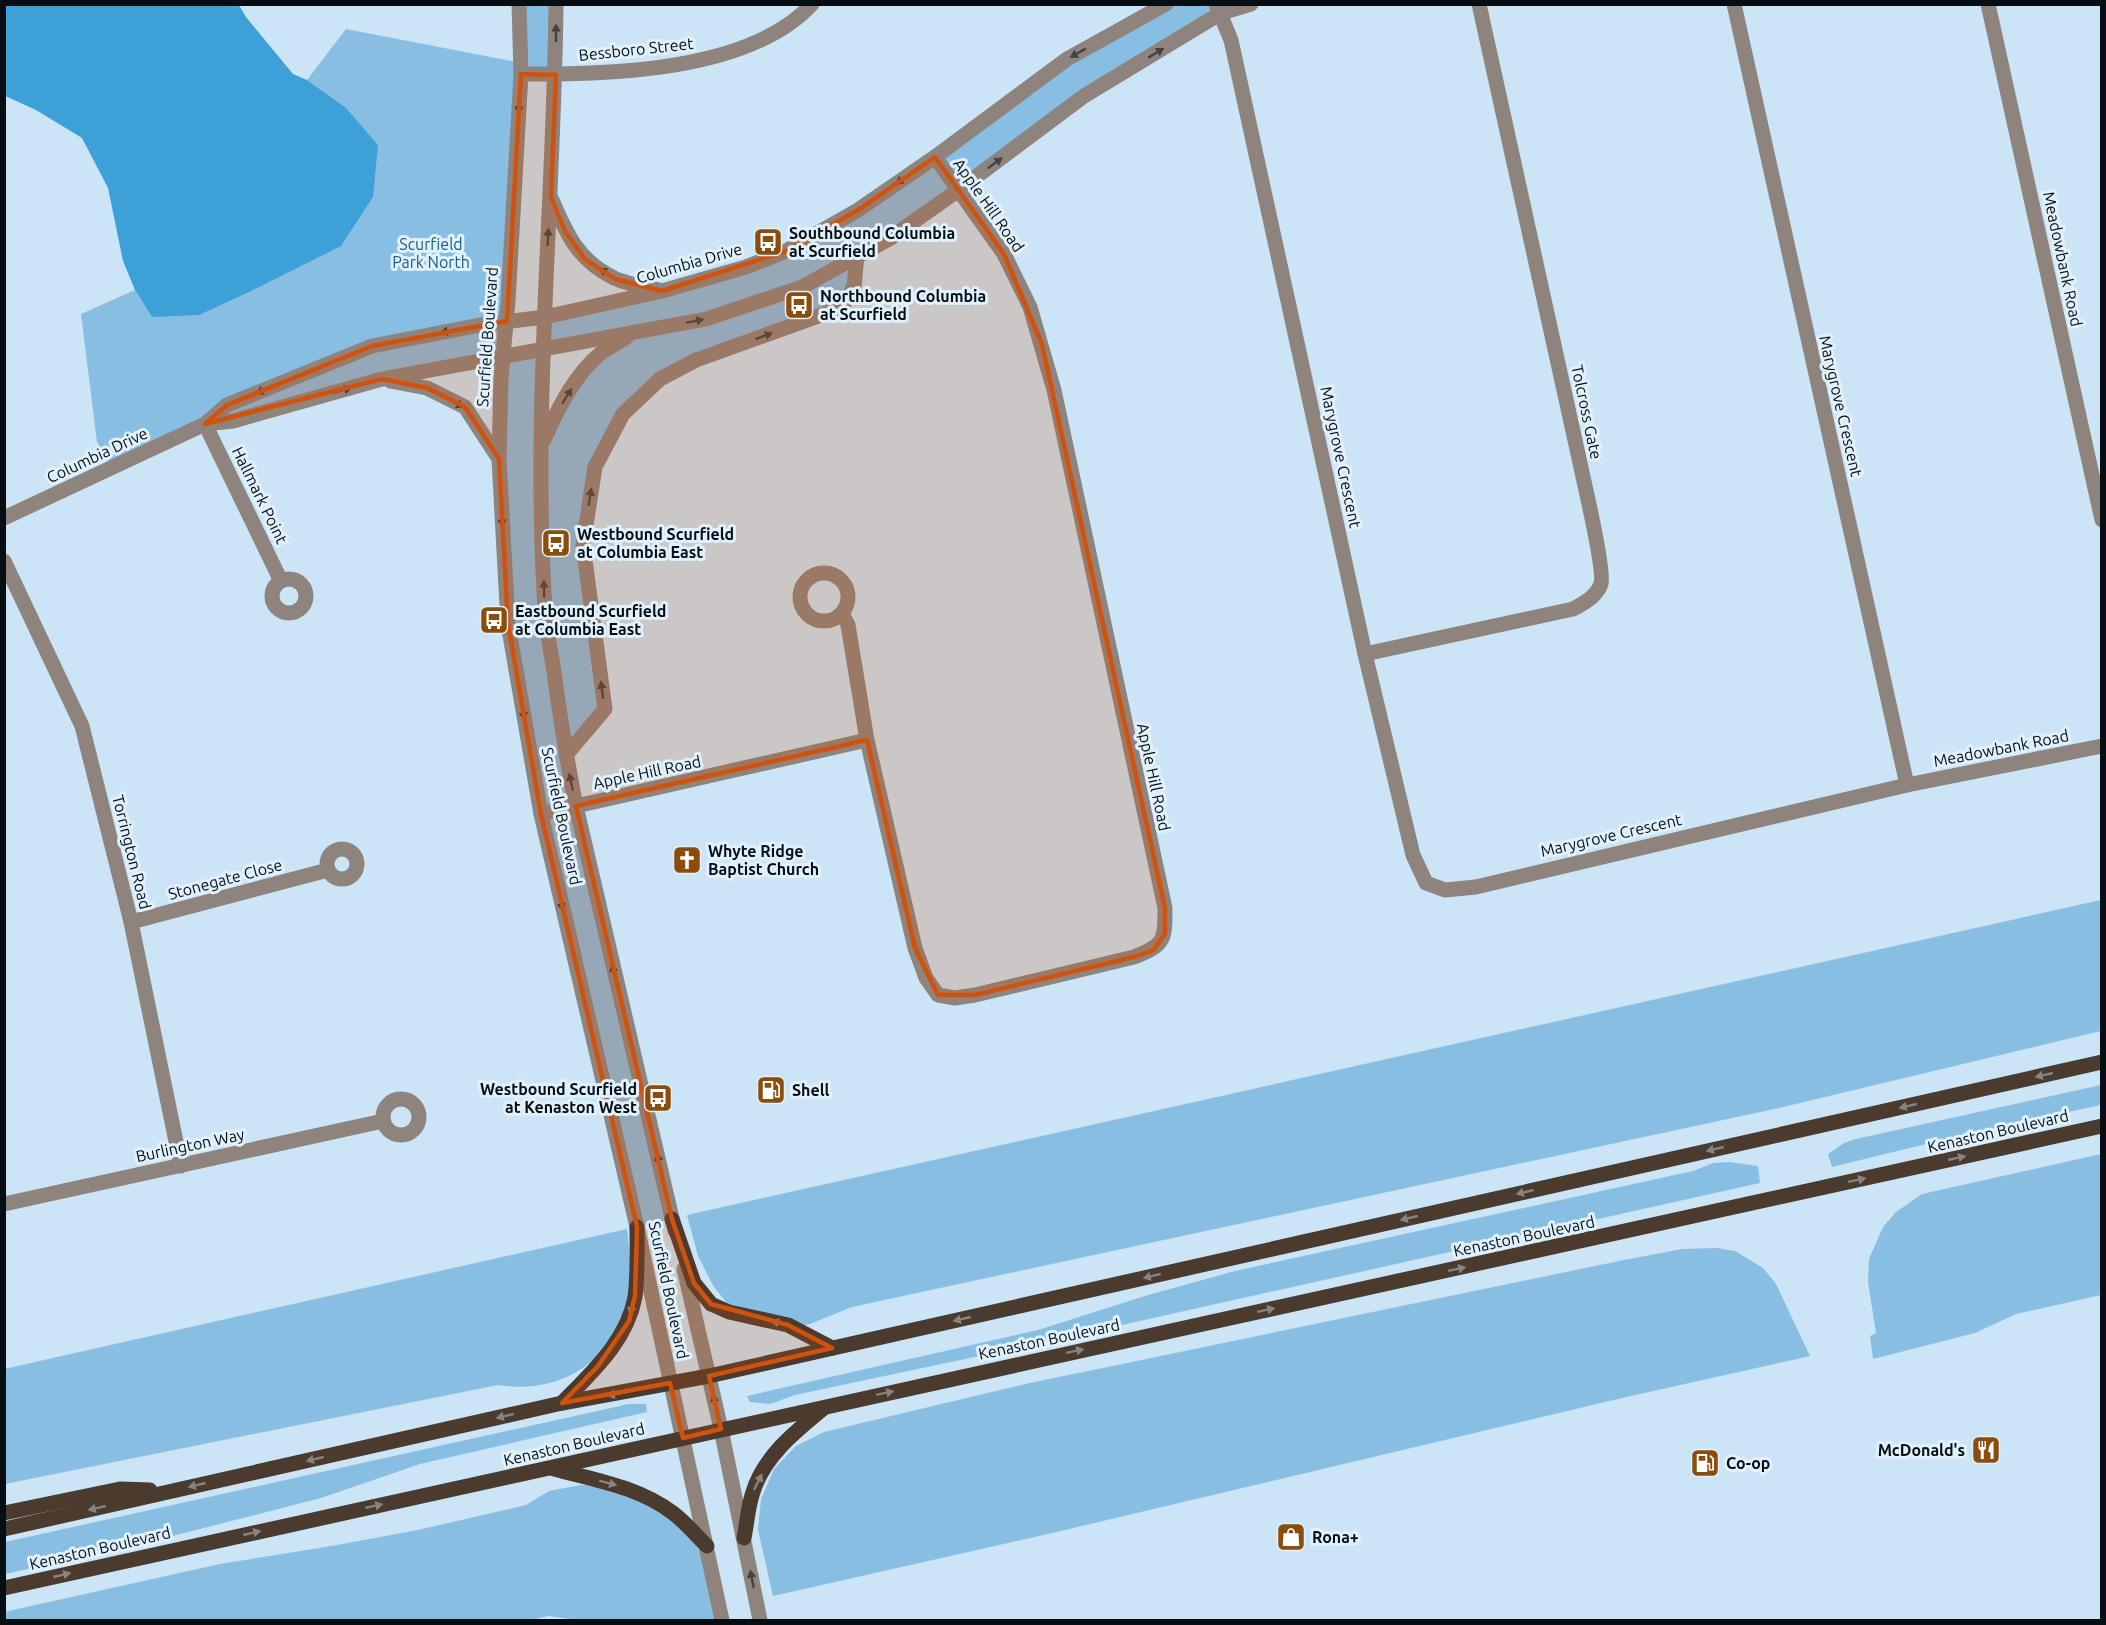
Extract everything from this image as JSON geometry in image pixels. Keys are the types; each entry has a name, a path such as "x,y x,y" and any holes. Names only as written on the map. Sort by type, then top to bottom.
{"main road":[{"path":"4,1528 562,1403 709,1376 2102,1062"},
{"name":"Kenaston Boulevard","path":"4,1588 2102,1126"},
{"path":"672,1219 694,1283 711,1304 729,1312 788,1325 832,1348"},
{"path":"562,1403 598,1365 629,1321 635,1296 637,1227"},
{"path":"744,1538 753,1491 768,1462 791,1434 828,1405"},
{"path":"551,1468 624,1487 651,1500 674,1513 707,1546"},
{"path":"4,1513 120,1490 174,1490"}],"street":[{"name":"Scurfield Boulevard","path":"519,4 521,74 507,321 502,358 499,459 508,624 541,814 637,1227 722,1620"},
{"name":"Scurfield Boulevard","path":"556,4 556,75 543,350 541,448 545,610 566,755 576,806 721,1429 760,1620"},
{"name":"Bessboro Street","path":"521,74 556,75 648,69 710,59 757,42 781,28 812,4"},
{"name":"Columbia Drive","path":"4,518 205,424 227,405 372,346 507,321 545,317 662,291 746,267 786,251 858,210 935,157 1067,59 1166,4"},
{"name":"Columbia Drive","path":"205,424 233,421 382,379 706,319 802,287 889,239 1084,96 1219,9 1251,4"},
{"name":"Tolcross Gate","path":"1365,654 1573,609 1591,599 1601,583 1589,504 1479,4"},
{"name":"Marygrove Crescent","path":"1219,9 1231,40 1365,654 1413,855 1426,883 1445,890 1476,887 1907,784 1734,4"},
{"name":"Meadowbank Road","path":"1988,4 2102,520"},
{"name":"Apple Hill Road","path":"842,613 848,625 867,740 915,948 926,978 938,995 955,998 975,995 1134,957 1154,950 1165,934 1165,908 1054,390 1042,344 1030,307 1004,254 935,157"},
{"path":"550,197 565,231 585,259 615,279 662,291"},
{"name":"Scurfield Boulevard","path":"566,755 605,709 582,545 596,467 623,414 660,379 696,360 841,308 854,287 857,256"},
{"path":"541,448 554,416 580,374 603,352 638,331"},
{"path":"382,379 428,388 465,407 499,459"},
{"name":"Hallmark Point","path":"205,424 281,581"},
{"name":"Torrington Road","path":"4,561 82,726 131,922 181,1166"},
{"name":"Apple Hill Road","path":"541,814 867,740"},
{"name":"Meadowbank Road","path":"1907,784 2102,746"},
{"name":"Stonegate Close","path":"131,922 328,870"},
{"name":"Burlington Way","path":"4,1204 383,1121"}],"highlighted area":[{"path":"521,74 556,75 551,197 565,231 585,259 615,279 662,291 786,251 858,210 935,157 1004,254 1042,344 1165,908 1165,934 1154,950 1134,957 975,995 938,995 915,948 867,740 576,806 672,1219 694,1283 711,1304 788,1325 832,1348 709,1376 721,1429 683,1438 670,1383 562,1403 598,1366 629,1321 635,1296 637,1227 541,814 508,624 499,459 465,407 427,388 382,379 205,424 227,405 372,346 507,321"}],"green space":[{"name":"Scurfield Park North","path":"517,5 556,5 556,75 519,63 502,357 543,350 545,317 786,251 1067,59 1166,5 1251,5 1221,13 857,256 841,308 696,360 623,414 596,467 583,545 605,709 566,755 672,1219 637,1227 508,624 502,358 233,421 113,468 97,442 81,314 135,290 152,317 345,107 307,80 346,29 517,62","holes":["636,332 580,374 541,446 543,350"]},
{"path":"2101,900 2101,1031 1779,1108 852,1307 810,1324 794,1327 730,1307 714,1287 698,1256 687,1215"},
{"path":"2101,1085 2101,1105 1971,1133 1832,1167 1828,1154 1844,1143 1856,1139"},
{"path":"2101,1154 2101,1295 2016,1314 1975,1333 1873,1359 1870,1336 1876,1333 1868,1282 1869,1259 1883,1227 1896,1212 1922,1194"},
{"path":"1729,1162 1758,1166 1760,1183 1059,1339 795,1395 770,1404 750,1402 747,1396 1038,1330 1148,1295 1235,1271 1693,1171 1713,1163"},
{"path":"627,1229 630,1273 623,1312 614,1333 601,1351 585,1366 567,1377 546,1384 523,1387 498,1385 5,1484 4,1369"},
{"path":"1717,1248 1735,1251 1763,1268 1776,1284 1810,1356 773,1596 758,1530 761,1499 774,1469 796,1446 824,1432 1030,1383 1624,1260 1682,1249"},
{"path":"629,1404 646,1404 647,1412 420,1464 321,1498 149,1542 5,1574 5,1542"},
{"path":"581,1485 629,1489 699,1538 721,1620 578,1620 549,1616 530,1620 5,1620 4,1612 220,1564 418,1530 526,1505 549,1491"}],"shaded area":[{"path":"5,4 239,5 246,17 293,74 307,80 345,107 378,145 373,197 341,246 199,315 152,317 135,290 123,261 108,188 82,138 36,110 5,96"}],"place":[{"name":"Southbound Columbia at Scurfield","path":"768,242"},
{"name":"Northbound Columbia at Scurfield","path":"799,305"},
{"name":"Westbound Scurfield at Columbia East","path":"556,543"},
{"name":"Eastbound Scurfield at Columbia East","path":"494,620"},
{"name":"Whyte Ridge Baptist Church","path":"687,860"},
{"name":"Shell","path":"771,1090"},
{"name":"Westbound Scurfield at Kenaston West","path":"658,1098"},
{"name":"McDonald's","path":"1986,1450"},
{"name":"Co-op","path":"1705,1463"},
{"name":"Rona+","path":"1291,1537"}]}
